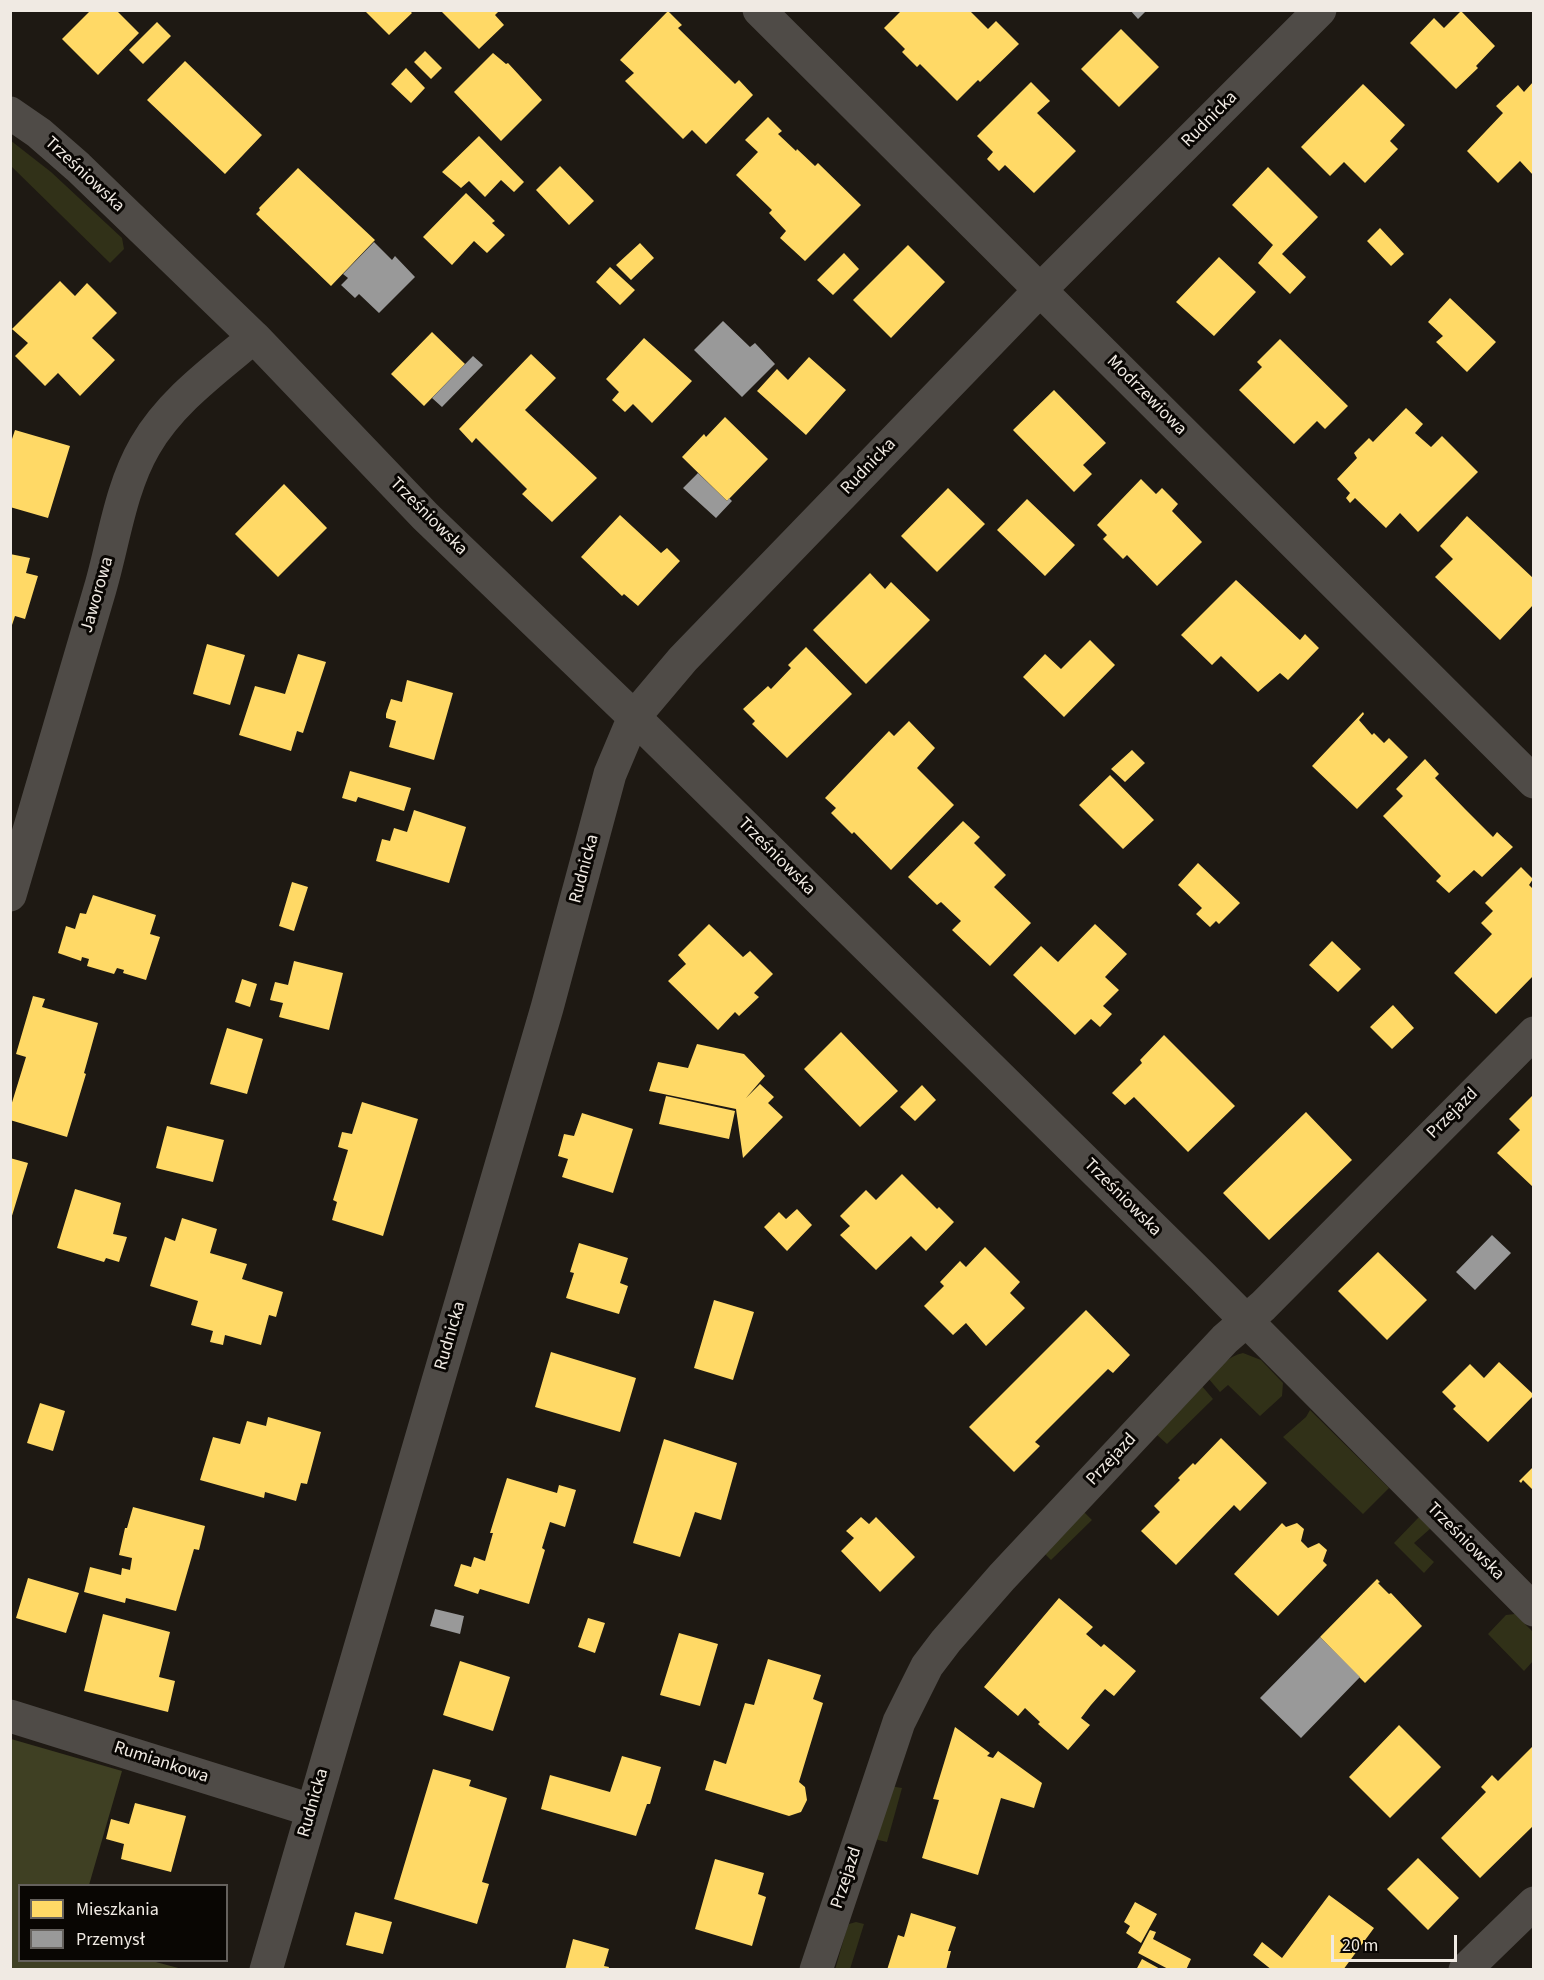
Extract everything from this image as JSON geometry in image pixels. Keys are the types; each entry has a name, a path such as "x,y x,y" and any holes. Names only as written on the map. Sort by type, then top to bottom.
{"street":[{"name":"Modrzewiowa","path":"759,10 1533,782"},
{"name":"Rudnicka","path":"266,1970 547,1008 610,774 634,717 683,659 1040,290 1320,10"},
{"name":"Trześniowska","path":"10,113 39,133 78,167 254,337 425,516 634,717 1246,1322 1533,1610"},
{"name":"Jaworowa","path":"10,895 103,579 129,479 145,446 161,421 190,391 254,337"},
{"name":"Przejazd","path":"816,1970 899,1722 927,1666 946,1641 1002,1577 1225,1339 1246,1322 1533,1033"},
{"name":"Rumiankowa","path":"10,1716 312,1810"},
{"path":"1466,1970 1533,1903"}],"shaded area":[{"path":"10,140 51,172 122,238 124,249 110,263 11,166"},
{"path":"1243,1353 1261,1360 1283,1383 1282,1396 1260,1416 1228,1385 1220,1392 1208,1378 1228,1360"},
{"path":"1201,1385 1213,1399 1167,1444 1156,1434"},
{"path":"1310,1410 1389,1488 1363,1514 1283,1437 1306,1417"},
{"path":"1083,1511 1092,1520 1051,1560 1044,1553"},
{"path":"1419,1517 1431,1528 1414,1543 1434,1562 1424,1573 1394,1543"},
{"path":"1515,1614 1533,1632 1533,1661 1524,1671 1488,1634 1506,1615"},
{"path":"890,1786 902,1788 887,1842 874,1839"},
{"path":"856,1922 864,1924 850,1969 835,1970 847,1928 849,1924"}],"green space":[{"path":"11,1739 122,1771 89,1884 18,1884 18,1962 156,1962 182,1969 11,1969"}],"building: Mieszkania":[{"path":"91,10 116,10 139,33 98,75 62,39"},
{"path":"364,10 409,10 412,13 389,35"},
{"path":"440,10 500,10 495,15 504,25 479,49"},
{"path":"902,10 969,10 988,29 996,21 1019,44 957,101 920,64 917,67 902,52 905,49 884,28"},
{"path":"668,11 682,25 678,28 735,84 739,80 753,95 706,144 692,130 683,139 625,81 634,73 620,60"},
{"path":"1461,11 1495,46 1476,66 1478,68 1456,89 1410,43 1434,18 1444,28"},
{"path":"157,22 171,36 143,64 129,50"},
{"path":"1121,29 1159,67 1119,107 1081,69"},
{"path":"425,51 442,68 431,79 414,62"},
{"path":"493,53 506,64 508,63 542,100 501,141 454,92"},
{"path":"185,61 262,135 225,174 147,100"},
{"path":"406,68 425,88 411,103 391,84"},
{"path":"1031,82 1050,101 1037,113 1076,151 1034,193 1005,165 999,171 987,159 993,152 977,136"},
{"path":"1533,82 1533,175 1520,161 1498,183 1467,151 1503,113 1496,106 1518,85 1524,92"},
{"path":"1363,84 1405,125 1390,141 1398,149 1365,183 1344,162 1330,176 1301,147"},
{"path":"768,117 782,131 778,134 815,166 818,163 861,205 805,261 780,238 786,231 769,213 772,210 736,175 758,152 745,140"},
{"path":"479,136 524,182 514,192 501,180 485,197 469,181 461,188 442,172"},
{"path":"560,166 594,201 569,225 536,190"},
{"path":"1268,167 1318,217 1282,254 1306,277 1290,294 1258,263 1273,245 1232,205"},
{"path":"298,168 375,240 331,286 256,214 259,208"},
{"path":"466,193 495,221 492,223 505,235 487,253 474,241 452,265 423,237"},
{"path":"1380,228 1404,254 1391,266 1367,241"},
{"path":"640,243 654,258 631,280 616,265"},
{"path":"908,245 945,282 891,338 853,300"},
{"path":"844,253 859,269 833,295 817,280"},
{"path":"1219,257 1256,292 1214,336 1176,302"},
{"path":"610,267 635,290 620,305 596,282"},
{"path":"60,281 75,296 87,283 117,313 92,338 115,360 80,396 58,373 45,386 15,356 28,343 12,329"},
{"path":"1450,298 1496,342 1467,372 1436,342 1443,336 1428,322"},
{"path":"432,332 465,364 424,406 391,374"},
{"path":"644,338 692,381 652,423 633,404 625,412 612,400 619,392 606,379"},
{"path":"1280,339 1348,406 1325,429 1317,421 1294,444 1239,390 1262,367 1257,362"},
{"path":"531,354 556,378 525,410 597,478 552,522 522,494 527,489 476,438 472,443 459,429"},
{"path":"809,357 846,390 806,435 757,391 777,369 788,380"},
{"path":"1054,390 1106,443 1083,465 1092,474 1074,492 1013,430"},
{"path":"1406,408 1423,424 1415,433 1431,447 1442,436 1478,472 1418,532 1400,513 1386,528 1355,498 1350,503 1346,498 1350,493 1337,479 1357,458 1354,453 1369,438 1373,442"},
{"path":"725,417 768,459 727,501 682,457 704,434 706,437"},
{"path":"15,430 70,446 48,518 10,507 10,445"},
{"path":"1141,479 1156,494 1162,488 1178,504 1172,511 1202,542 1157,586 1127,555 1123,559 1103,539 1107,535 1097,525"},
{"path":"284,484 327,528 278,577 235,534"},
{"path":"948,488 985,524 937,572 901,536"},
{"path":"1027,499 1075,545 1045,576 997,530"},
{"path":"620,515 661,553 667,548 680,561 638,606 624,594 622,596 581,557"},
{"path":"1467,516 1533,578 1533,605 1500,640 1435,577 1453,559 1440,546"},
{"path":"10,554 30,558 26,573 38,576 25,619 15,616 11,628"},
{"path":"870,573 885,589 891,582 930,620 866,684 813,630"},
{"path":"1236,580 1300,640 1305,634 1319,648 1288,680 1280,673 1258,692 1221,656 1212,665 1181,635"},
{"path":"1090,640 1115,665 1064,717 1023,677 1045,654 1061,669"},
{"path":"207,644 245,655 230,705 193,694"},
{"path":"806,647 852,694 787,758 752,724 755,721 743,709 768,686 771,689 791,668 788,665"},
{"path":"298,654 326,662 303,733 297,731 291,751 239,735 255,686 285,694"},
{"path":"407,680 453,693 434,760 389,747 396,721 386,718 386,714 391,699 402,702"},
{"path":"1363,712 1359,720 1372,735 1374,733 1384,743 1389,738 1408,757 1357,809 1312,766"},
{"path":"909,721 935,748 917,768 954,805 891,870 854,832 852,834 831,813 836,808 825,798 889,731 894,736"},
{"path":"1132,750 1145,763 1125,782 1111,769"},
{"path":"1425,759 1439,774 1435,778 1493,837 1497,832 1513,847 1482,877 1474,870 1449,893 1436,881 1441,876 1383,816 1403,796 1396,789"},
{"path":"350,771 411,788 404,811 358,797 356,802 342,798"},
{"path":"1110,775 1154,820 1123,849 1079,805"},
{"path":"414,810 466,827 449,883 376,861 382,839 390,841 394,828 407,832"},
{"path":"963,821 980,837 974,843 1006,875 994,887 1031,923 990,966 952,930 961,921 941,902 937,905 908,877"},
{"path":"1198,863 1240,903 1219,924 1216,921 1210,927 1196,914 1202,908 1178,885"},
{"path":"1521,867 1533,879 1529,885 1533,889 1533,976 1496,1014 1454,973 1492,934 1481,923 1493,911 1485,903"},
{"path":"292,882 308,887 294,931 279,926"},
{"path":"93,895 156,915 150,934 160,937 146,980 123,973 124,970 117,968 114,974 87,966 89,959 82,957 81,961 58,953 66,926 75,929 80,913 86,914"},
{"path":"709,924 743,957 750,951 773,974 754,993 759,997 739,1016 735,1012 718,1030 668,981 686,964 678,955"},
{"path":"1095,924 1127,954 1105,977 1119,990 1103,1006 1112,1014 1100,1027 1091,1019 1075,1035 1013,975 1041,946 1058,962"},
{"path":"1332,941 1361,969 1338,992 1309,965"},
{"path":"294,961 343,973 329,1030 279,1017 283,1003 270,1000 275,982 288,985"},
{"path":"242,979 257,984 250,1007 235,1002"},
{"path":"33,996 45,999 42,1007 98,1023 84,1073 86,1074 67,1137 10,1120 10,1109 26,1057 16,1054"},
{"path":"1393,1005 1414,1028 1392,1049 1370,1027"},
{"path":"227,1028 263,1039 247,1094 210,1084"},
{"path":"841,1032 898,1091 860,1127 804,1069"},
{"path":"1164,1035 1235,1106 1188,1152 1134,1097 1125,1105 1112,1093 1142,1063 1140,1060"},
{"path":"697,1044 744,1054 765,1076 746,1098 760,1084 774,1097 768,1103 783,1117 743,1158 736,1109 649,1091 658,1062 688,1068"},
{"path":"922,1085 936,1100 915,1121 900,1107"},
{"path":"1533,1095 1533,1187 1497,1153 1520,1130 1509,1119"},
{"path":"666,1096 735,1111 729,1139 659,1124"},
{"path":"362,1102 418,1119 383,1236 332,1220 337,1202 333,1200 348,1150 338,1147 342,1132 352,1134"},
{"path":"1306,1112 1352,1160 1269,1240 1223,1193"},
{"path":"582,1113 633,1129 613,1193 562,1177 568,1159 558,1156 564,1134 574,1136"},
{"path":"167,1126 224,1140 213,1182 156,1168"},
{"path":"10,1158 28,1163 11,1219 10,1219"},
{"path":"902,1174 937,1209 939,1207 954,1222 926,1251 911,1236 876,1270 840,1235 850,1226 840,1216 866,1190 876,1200"},
{"path":"75,1189 121,1203 113,1234 127,1237 119,1262 106,1258 104,1262 57,1248"},
{"path":"797,1209 812,1225 787,1251 764,1227 779,1212 786,1219"},
{"path":"182,1218 217,1229 210,1253 247,1264 242,1279 283,1292 276,1317 269,1315 261,1345 225,1335 223,1345 210,1342 213,1331 191,1325 198,1301 150,1286 165,1237 175,1241"},
{"path":"579,1243 628,1258 620,1283 628,1286 619,1314 566,1298 574,1273 570,1272"},
{"path":"985,1247 1020,1282 1010,1293 1025,1308 986,1346 966,1323 953,1335 924,1306 944,1286 940,1282 960,1261 966,1267"},
{"path":"1378,1252 1427,1300 1387,1340 1338,1291"},
{"path":"714,1300 754,1312 733,1380 694,1368"},
{"path":"1086,1310 1130,1355 1113,1373 1108,1369 1035,1442 1040,1446 1014,1472 969,1427"},
{"path":"551,1352 636,1378 620,1432 535,1407"},
{"path":"1499,1362 1534,1395 1488,1442 1453,1409 1456,1406 1442,1392 1470,1364 1484,1378"},
{"path":"40,1403 65,1411 53,1451 27,1443"},
{"path":"268,1417 321,1432 307,1484 301,1483 296,1501 265,1492 264,1498 200,1480 213,1437 240,1444 247,1421 266,1426"},
{"path":"1221,1438 1267,1483 1240,1511 1234,1505 1176,1565 1141,1531 1160,1512 1154,1506 1180,1480 1178,1478 1193,1463 1195,1465"},
{"path":"664,1439 737,1463 721,1520 695,1512 680,1557 633,1543"},
{"path":"1533,1467 1533,1490 1523,1480 1521,1483 1519,1481"},
{"path":"507,1478 557,1493 559,1485 576,1490 565,1527 550,1522 542,1548 545,1550 529,1604 480,1589 478,1594 454,1586 461,1564 471,1567 474,1557 485,1561 493,1533 490,1533"},
{"path":"133,1507 205,1526 199,1550 194,1549 176,1611 126,1598 125,1603 84,1592 90,1567 121,1575 122,1568 130,1570 132,1558 119,1555"},
{"path":"861,1517 869,1524 876,1517 915,1557 880,1592 841,1551 854,1538 846,1531"},
{"path":"1282,1523 1286,1527 1297,1523 1304,1529 1301,1541 1308,1548 1319,1543 1327,1550 1323,1561 1327,1565 1278,1616 1234,1574"},
{"path":"28,1578 79,1593 66,1633 16,1618"},
{"path":"1377,1579 1380,1582 1378,1583 1389,1594 1391,1593 1422,1626 1365,1683 1320,1637"},
{"path":"1059,1598 1093,1627 1086,1634 1101,1647 1104,1644 1136,1671 1114,1696 1105,1689 1091,1705 1081,1718 1090,1725 1068,1750 1038,1724 1040,1722 1025,1708 1018,1716 984,1687"},
{"path":"103,1614 170,1632 159,1677 175,1681 168,1712 84,1691"},
{"path":"588,1618 605,1623 595,1653 578,1647"},
{"path":"679,1633 718,1644 700,1706 660,1695"},
{"path":"768,1659 821,1675 813,1699 823,1703 799,1782 805,1787 807,1800 801,1812 789,1816 705,1790 714,1760 726,1764 745,1703 754,1705"},
{"path":"460,1661 510,1677 493,1731 443,1715"},
{"path":"1399,1725 1441,1767 1390,1818 1349,1777"},
{"path":"955,1727 990,1753 987,1756 993,1758 998,1751 1042,1783 1034,1808 1001,1798 978,1875 922,1858 939,1800 933,1799"},
{"path":"1533,1746 1533,1826 1480,1878 1441,1838 1486,1792 1481,1787 1492,1775 1498,1781"},
{"path":"622,1756 661,1767 650,1804 647,1804 636,1836 541,1809 550,1775 610,1792"},
{"path":"433,1769 471,1780 469,1786 507,1798 482,1882 489,1884 477,1924 394,1899"},
{"path":"135,1803 186,1816 171,1872 121,1859 124,1844 106,1839 111,1819 129,1824"},
{"path":"1418,1858 1459,1898 1428,1930 1387,1889"},
{"path":"715,1859 764,1873 758,1894 766,1897 752,1946 695,1929"},
{"path":"1329,1895 1374,1928 1343,1970 1272,1970 1253,1955 1262,1942 1282,1958"},
{"path":"1135,1902 1157,1914 1141,1943 1126,1933 1130,1926 1124,1922"},
{"path":"355,1912 392,1922 383,1954 346,1945"},
{"path":"911,1913 956,1927 948,1951 951,1951 946,1970 887,1970 898,1935 904,1937"},
{"path":"1150,1930 1156,1932 1153,1939 1191,1959 1186,1970 1170,1970 1138,1953"},
{"path":"573,1939 609,1949 604,1966 609,1967 608,1970 565,1970"},
{"path":"1142,1959 1162,1970 1136,1970"}],"building: Przemysł":[{"path":"1130,10 1147,10 1138,19"},
{"path":"374,242 392,260 395,256 415,277 379,313 359,294 355,298 341,285 348,278 343,274"},
{"path":"723,321 750,347 755,343 775,364 742,397 694,350"},
{"path":"473,356 483,365 442,407 432,398"},
{"path":"698,473 727,501 729,498 732,501 716,518 683,488"},
{"path":"1492,1235 1511,1253 1475,1290 1456,1272"},
{"path":"435,1609 464,1616 460,1634 430,1626"},
{"path":"1320,1637 1360,1677 1301,1738 1260,1698"}]}
